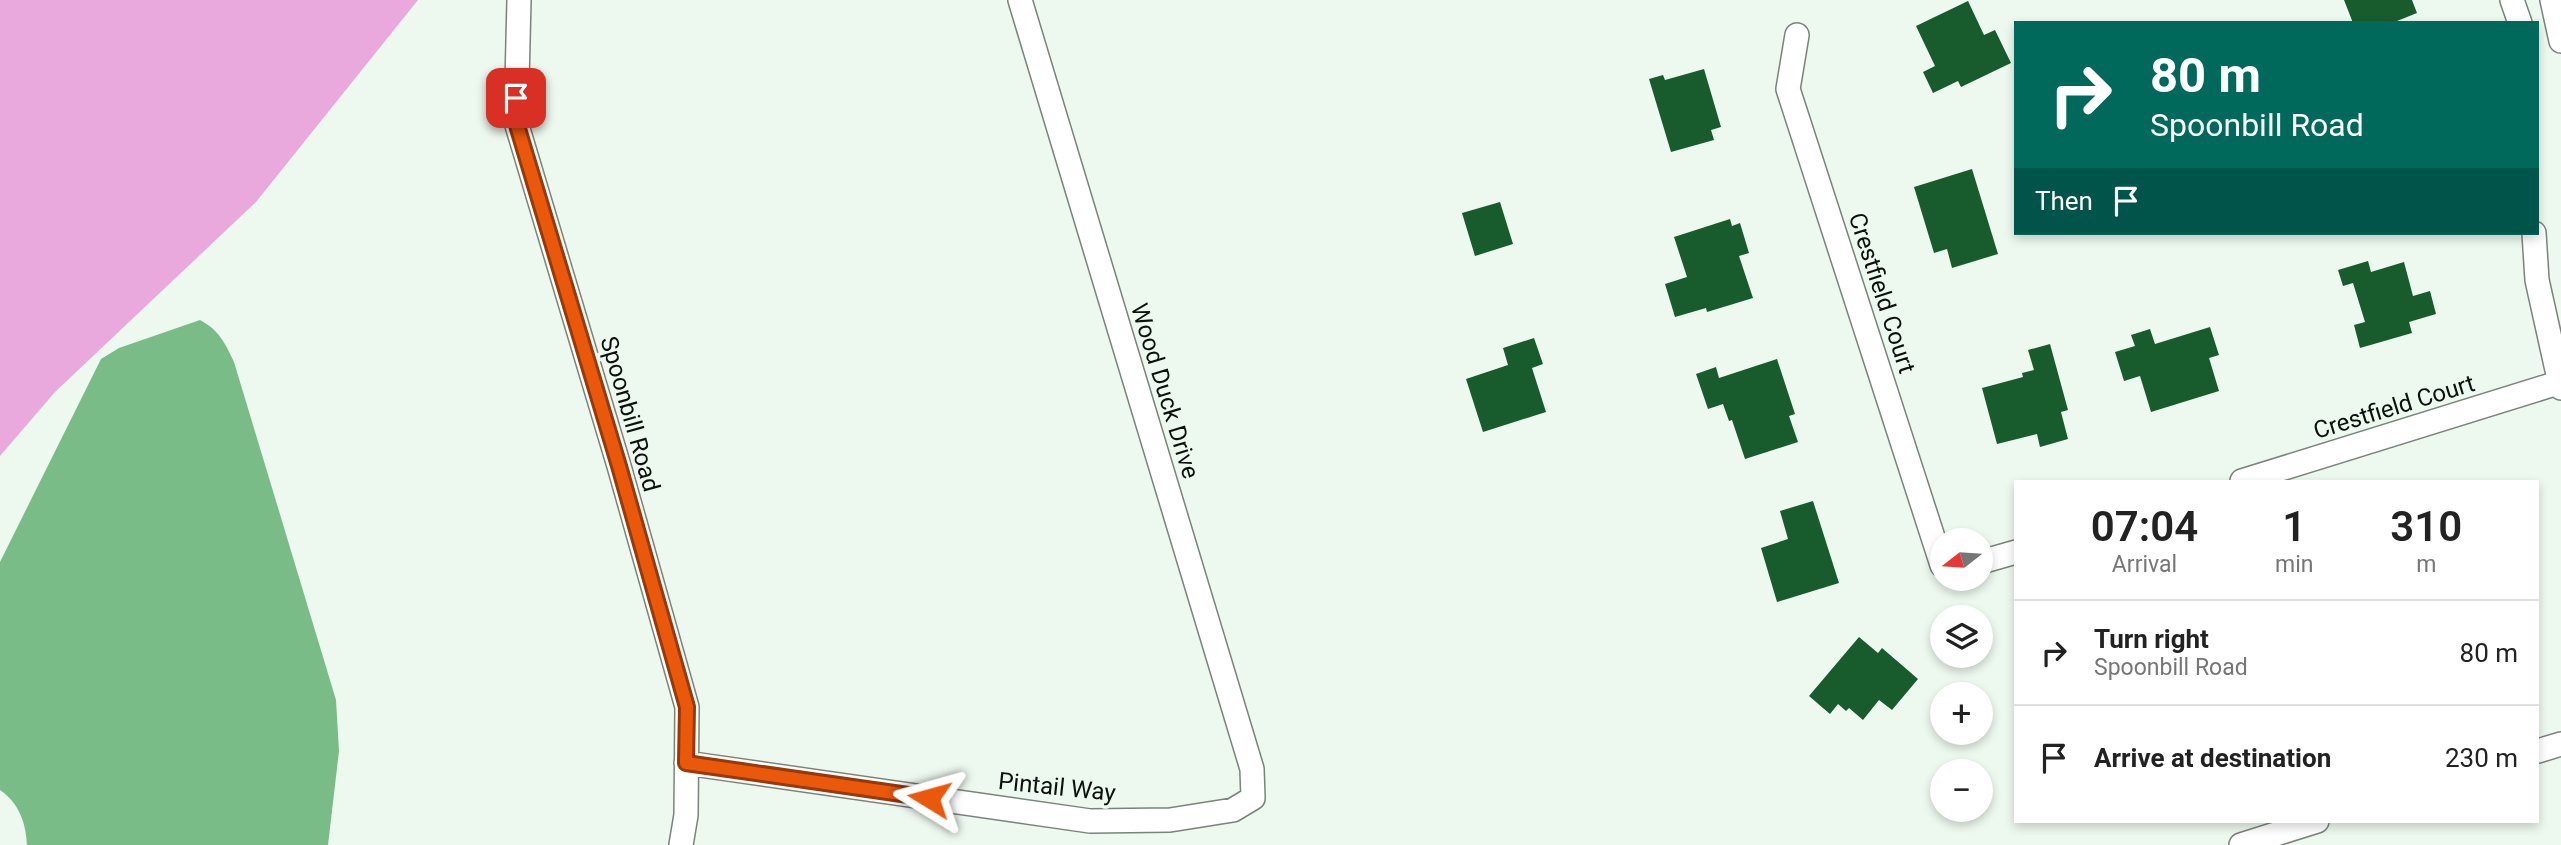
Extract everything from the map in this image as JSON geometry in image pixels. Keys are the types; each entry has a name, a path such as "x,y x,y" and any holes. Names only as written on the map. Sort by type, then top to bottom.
{"street":[{"name":"Spoonbill Road","path":"519,0 516,122 619,466 687,707 686,815 681,845"},
{"name":"Wood Duck Drive","path":"1020,0 1252,769 1253,797"},
{"path":"2512,0 2518,21"},
{"path":"2552,0 2561,41"},
{"name":"Crestfield Court","path":"1797,35 1788,89 1930,528"},
{"path":"2534,235 2537,281 2560,384"},
{"name":"Crestfield Court","path":"2245,480 2560,384"},
{"path":"1993,559 2014,553"},
{"path":"2539,751 2561,744"},
{"name":"Pintail Way","path":"686,763 1090,821 1170,820 1233,810 1253,797"},
{"path":"2241,845 2311,823"}],"shaded area":[{"path":"0,0 418,0 256,202 55,392 0,456"},
{"path":"200,320 221,338 234,362 336,700 339,751 328,845 27,845 20,814 7,795 0,790 0,562 101,359 119,348"}],"building":[{"path":"2344,0 2412,0 2417,13 2397,21 2352,21"},
{"path":"1968,1 1984,35 1995,30 2011,63 1961,87 1958,81 1933,93 1923,72 1935,66 1916,26"},
{"path":"1704,69 1721,127 1711,130 1714,140 1671,152 1649,79 1663,75 1665,80"},
{"path":"1972,169 1998,254 1952,268 1947,249 1934,253 1914,187"},
{"path":"1500,202 1513,244 1475,256 1462,213"},
{"path":"1730,219 1732,226 1740,223 1749,253 1739,256 1753,298 1707,312 1706,308 1675,317 1665,284 1687,277 1674,237"},
{"path":"2368,261 2371,272 2404,262 2413,296 2430,291 2436,314 2409,322 2412,333 2360,348 2354,325 2365,322 2353,283 2343,286 2338,270"},
{"path":"2210,327 2219,355 2209,358 2219,391 2151,412 2140,376 2124,381 2115,352 2135,346 2131,335 2150,329 2155,344"},
{"path":"1534,338 1543,364 1532,368 1546,412 1483,432 1466,379 1508,365 1503,348"},
{"path":"2050,344 2068,410 2061,412 2068,439 2040,447 2037,434 1997,444 1982,388 2023,377 2022,373 2034,370 2028,350"},
{"path":"1777,359 1795,414 1789,416 1798,442 1745,459 1732,420 1729,421 1723,404 1708,409 1696,374 1716,367 1719,378"},
{"path":"1813,501 1839,583 1777,602 1761,548 1788,539 1780,511"},
{"path":"1859,637 1878,653 1882,648 1918,679 1892,710 1879,700 1863,720 1849,708 1846,711 1838,704 1830,714 1809,696"}],"route":[{"path":"516,98 516,122 619,466 687,707 686,763 929,798"}]}
